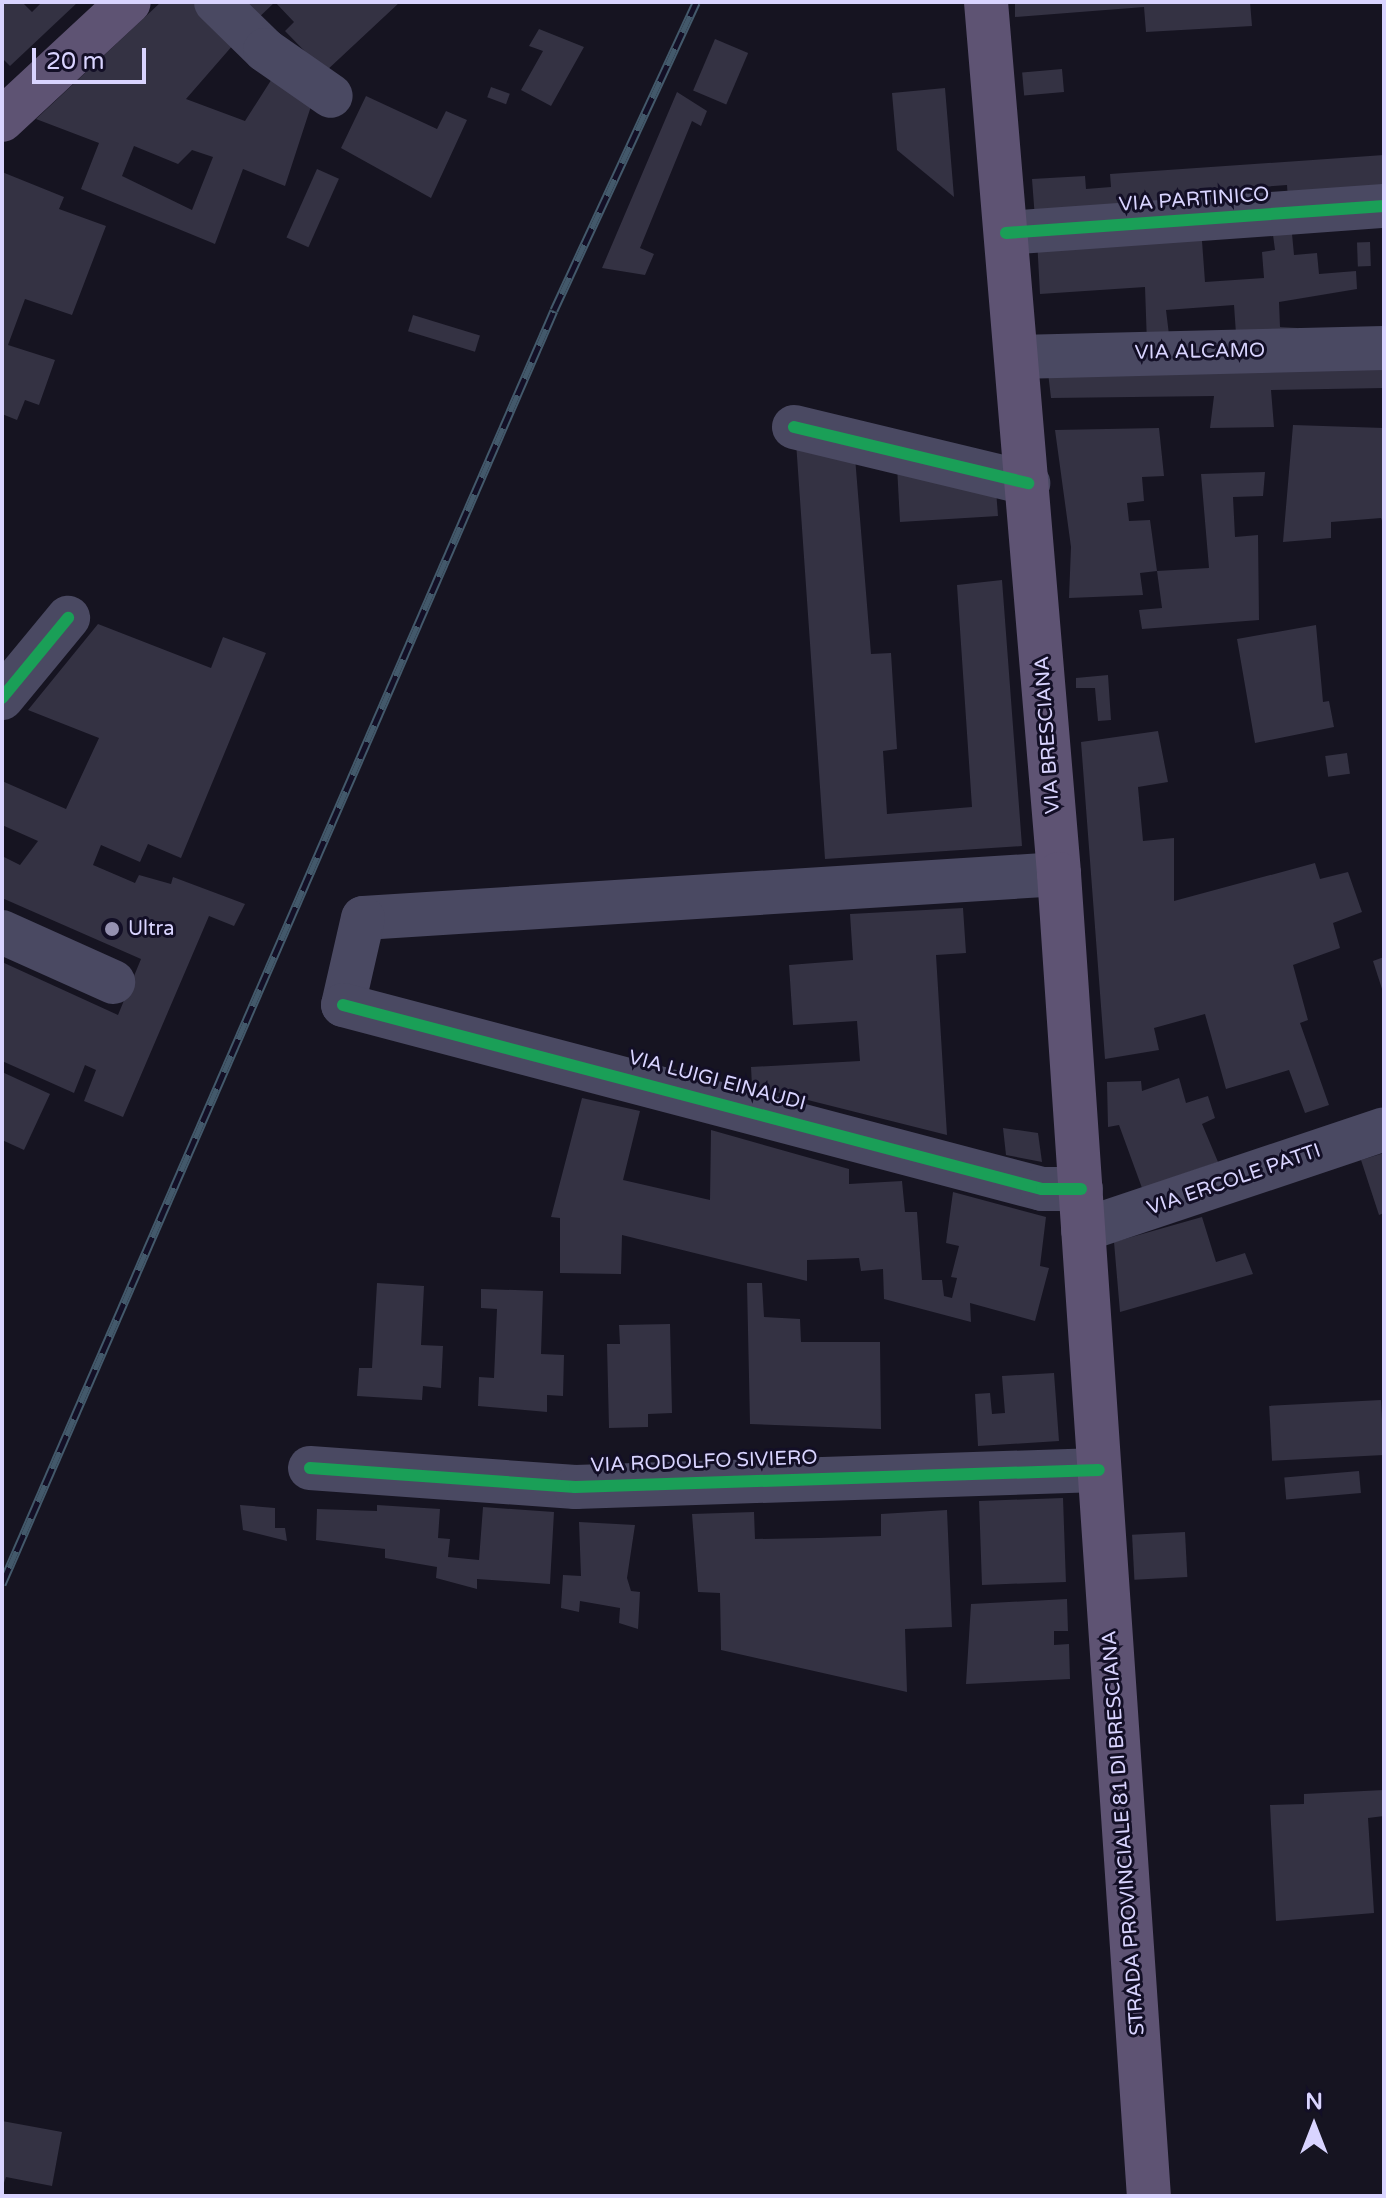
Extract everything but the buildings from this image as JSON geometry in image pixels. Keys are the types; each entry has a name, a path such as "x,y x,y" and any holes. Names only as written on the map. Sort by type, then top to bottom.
{"main road":[{"path":"2,120 129,2"},
{"name":"VIA BRESCIANA","path":"986,2 1059,874 1099,1470"},
{"name":"STRADA PROVINCIALE 81 DI BRESCIANA","path":"1099,1470 1149,2196"}],"street":[{"path":"216,2 265,50 331,96"},
{"name":"VIA PARTINICO","path":"1006,233 1384,206"},
{"name":"VIA ALCAMO","path":"1017,357 1384,348"},
{"path":"794,427 1028,483"},
{"path":"2,698 68,618"},
{"name":"VIA LUIGI EINAUDI","path":"1059,874 363,918 343,1005 1042,1189 1082,1210"},
{"path":"2,932 113,982"},
{"name":"VIA ERCOLE PATTI","path":"1082,1210 1384,1129"},
{"name":"VIA RODOLFO SIVIERO","path":"310,1468 575,1487 1099,1470"}],"railway":[{"path":"2,1584 554,310 696,2"}],"cycle path":[{"path":"1006,233 1384,206"},
{"path":"794,427 1028,483"},
{"path":"2,698 68,618"},
{"path":"343,1005 1042,1189 1081,1189"},
{"path":"310,1468 575,1487 1099,1470"}],"place":[{"name":"Ultra","path":"112,929"}]}
